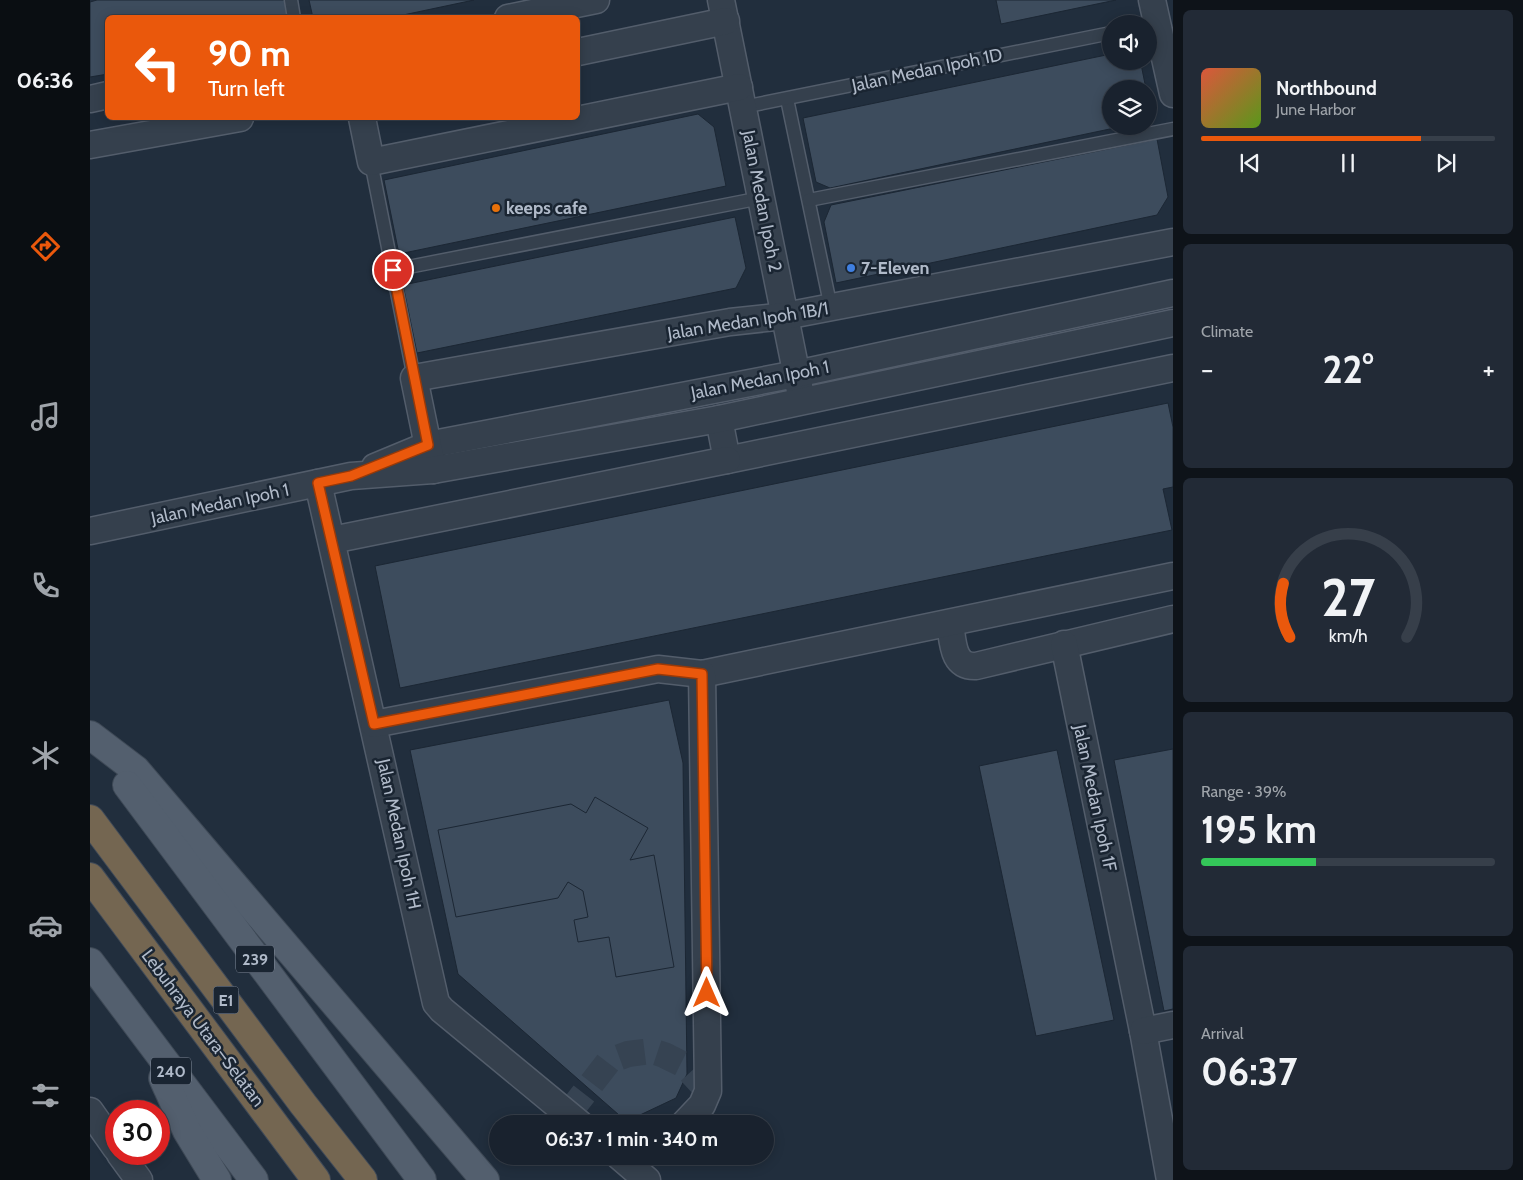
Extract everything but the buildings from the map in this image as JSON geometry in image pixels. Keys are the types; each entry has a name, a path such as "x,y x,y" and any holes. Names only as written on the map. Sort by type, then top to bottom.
{"highway":[{"name":"Lebuhraya Utara–Selatan","path":"90,819 303,1104 363,1180"},
{"name":"Lebuhraya Utara–Selatan","path":"90,877 316,1180"}],"main road":[{"name":"239","path":"90,735 422,1180"},
{"path":"90,735 136,770 485,1180"},
{"name":"240","path":"90,962 254,1180"},
{"path":"143,1034 187,1132 216,1180"}],"street":[{"path":"530,15 581,8"},
{"path":"580,45 723,10"},
{"name":"Jalan Medan Ipoh 2","path":"723,10 802,402"},
{"path":"1157,32 1173,94"},
{"path":"90,99 105,96"},
{"path":"362,120 371,162 741,97"},
{"path":"90,145 229,120"},
{"name":"Jalan Medan Ipoh 1B/1","path":"414,378 730,322 785,316 831,308 1173,242"},
{"name":"Jalan Medan Ipoh 1","path":"90,531 351,476 796,374 1167,294"},
{"name":"Jalan Medan Ipoh 1","path":"431,457 719,419 1173,323"},
{"path":"332,540 1173,368"},
{"path":"414,378 431,457"},
{"path":"719,419 727,460"},
{"name":"Jalan Medan Ipoh 1H","path":"318,483 436,1003 569,1115"},
{"path":"374,724 658,669 702,674 1173,576"},
{"path":"950,623 955,653 962,664 969,666 1064,644 1172,624"},
{"name":"Jalan Medan Ipoh 1F","path":"1064,644 1143,1031 1170,1180"},
{"path":"693,1115 702,1105 708,1091 702,674"},
{"path":"1143,1031 1173,1025"},
{"path":"90,1111 105,1132"},
{"path":"128,1165 139,1180"}],"lane":[{"path":"291,0 294,15"},
{"name":"Jalan Medan Ipoh 1D","path":"741,97 787,99 1102,35"},
{"path":"787,99 831,308"},
{"path":"809,200 1173,129"},
{"path":"371,162 414,378"},
{"path":"393,270 761,198"}],"tunnel":[{"path":"568,1114 609,1061 628,1054 652,1051 664,1055 684,1065 708,1091"}],"place":[{"name":"keeps cafe","path":"496,208"},
{"name":"7-Eleven","path":"851,268"}],"route":[{"path":"393,270 428,445 351,476 318,483 374,724 658,669 702,674 704,692 707,993"}]}
